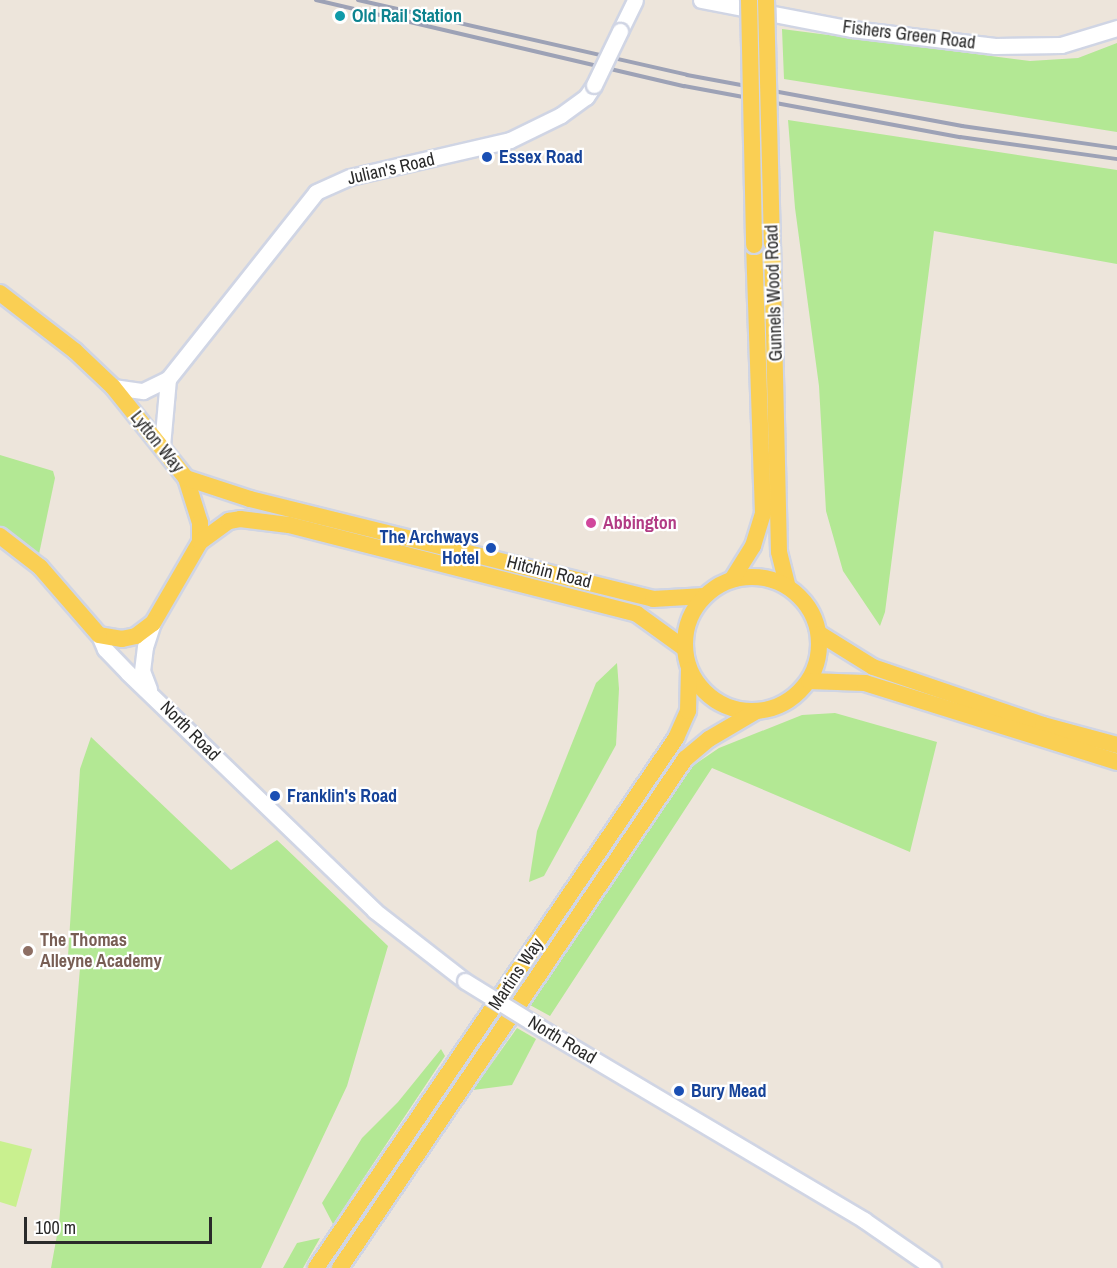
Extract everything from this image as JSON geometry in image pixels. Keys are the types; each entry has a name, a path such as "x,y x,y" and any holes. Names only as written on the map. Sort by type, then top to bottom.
{"main road":[{"name":"Gunnels Wood Road","path":"733,578 753,546 763,514 749,0"},
{"name":"Gunnels Wood Road","path":"766,0 779,552 787,585"},
{"name":"Lytton Way","path":"0,293 75,351 113,387 162,446 186,478 198,508 200,543"},
{"name":"Hitchin Road","path":"186,478 250,499 653,599 704,596"},
{"name":"Hitchin Road","path":"200,543 229,521 240,519 289,525 638,614 684,648"},
{"path":"0,536 40,567 99,635 129,638 153,623 200,543"},
{"path":"340,1268 685,759 709,739 755,712 788,702 809,681 817,664 820,634 814,614 787,585 761,576 733,578 704,596 688,621 684,648 689,670 707,695 728,707 755,712"},
{"path":"820,634 873,667 1043,725 1117,745"},
{"name":"Martins Way","path":"316,1268 676,738 688,711 689,670"},
{"path":"809,681 865,683 1117,762"}],"street":[{"name":"Julian's Road","path":"168,380 316,192 351,177 510,140 561,115 586,97 594,85 635,0"},
{"name":"Fishers Green Road","path":"701,0 852,29 995,46 1061,45 1117,28"},
{"path":"113,387 143,391 168,380 162,446"},
{"name":"North Road","path":"149,690 142,671 145,647 153,623"},
{"name":"North Road","path":"99,635 105,649 375,911 465,981 864,1220 933,1268"}],"green space":[{"path":"782,29 1030,61 1078,58 1117,43 1117,132 784,79"},
{"path":"788,120 1117,170 1117,264 934,231 885,612 880,626 843,571 826,511 819,386 795,208"},
{"path":"0,455 53,471 55,478 39,554 0,527"},
{"path":"617,663 619,689 616,745 544,876 529,882 537,831 596,683"},
{"path":"835,713 937,742 910,852 712,768 550,1016 530,1005 691,767 719,748 802,715"},
{"path":"91,737 231,870 277,840 388,946 347,1086 261,1268 51,1268 59,1224 80,968 68,956 80,769"},
{"path":"517,1028 536,1039 512,1085 473,1090"},
{"path":"441,1049 445,1056 333,1224 322,1203 362,1138 398,1102"},
{"path":"0,1141 32,1149 16,1207 0,1202"},
{"path":"320,1238 303,1268 283,1268 297,1243"}],"railway":[{"path":"316,0 684,86 960,137 1117,159"},
{"path":"358,0 687,75 962,126 1117,148"}],"place":[{"name":"Old Rail Station","path":"340,16"},
{"name":"Essex Road","path":"487,157"},
{"name":"Abbington","path":"591,523"},
{"name":"The Archways Hotel","path":"491,548"},
{"name":"Franklin's Road","path":"275,796"},
{"name":"The Thomas Alleyne Academy","path":"28,951"},
{"name":"Bury Mead","path":"679,1091"}]}
